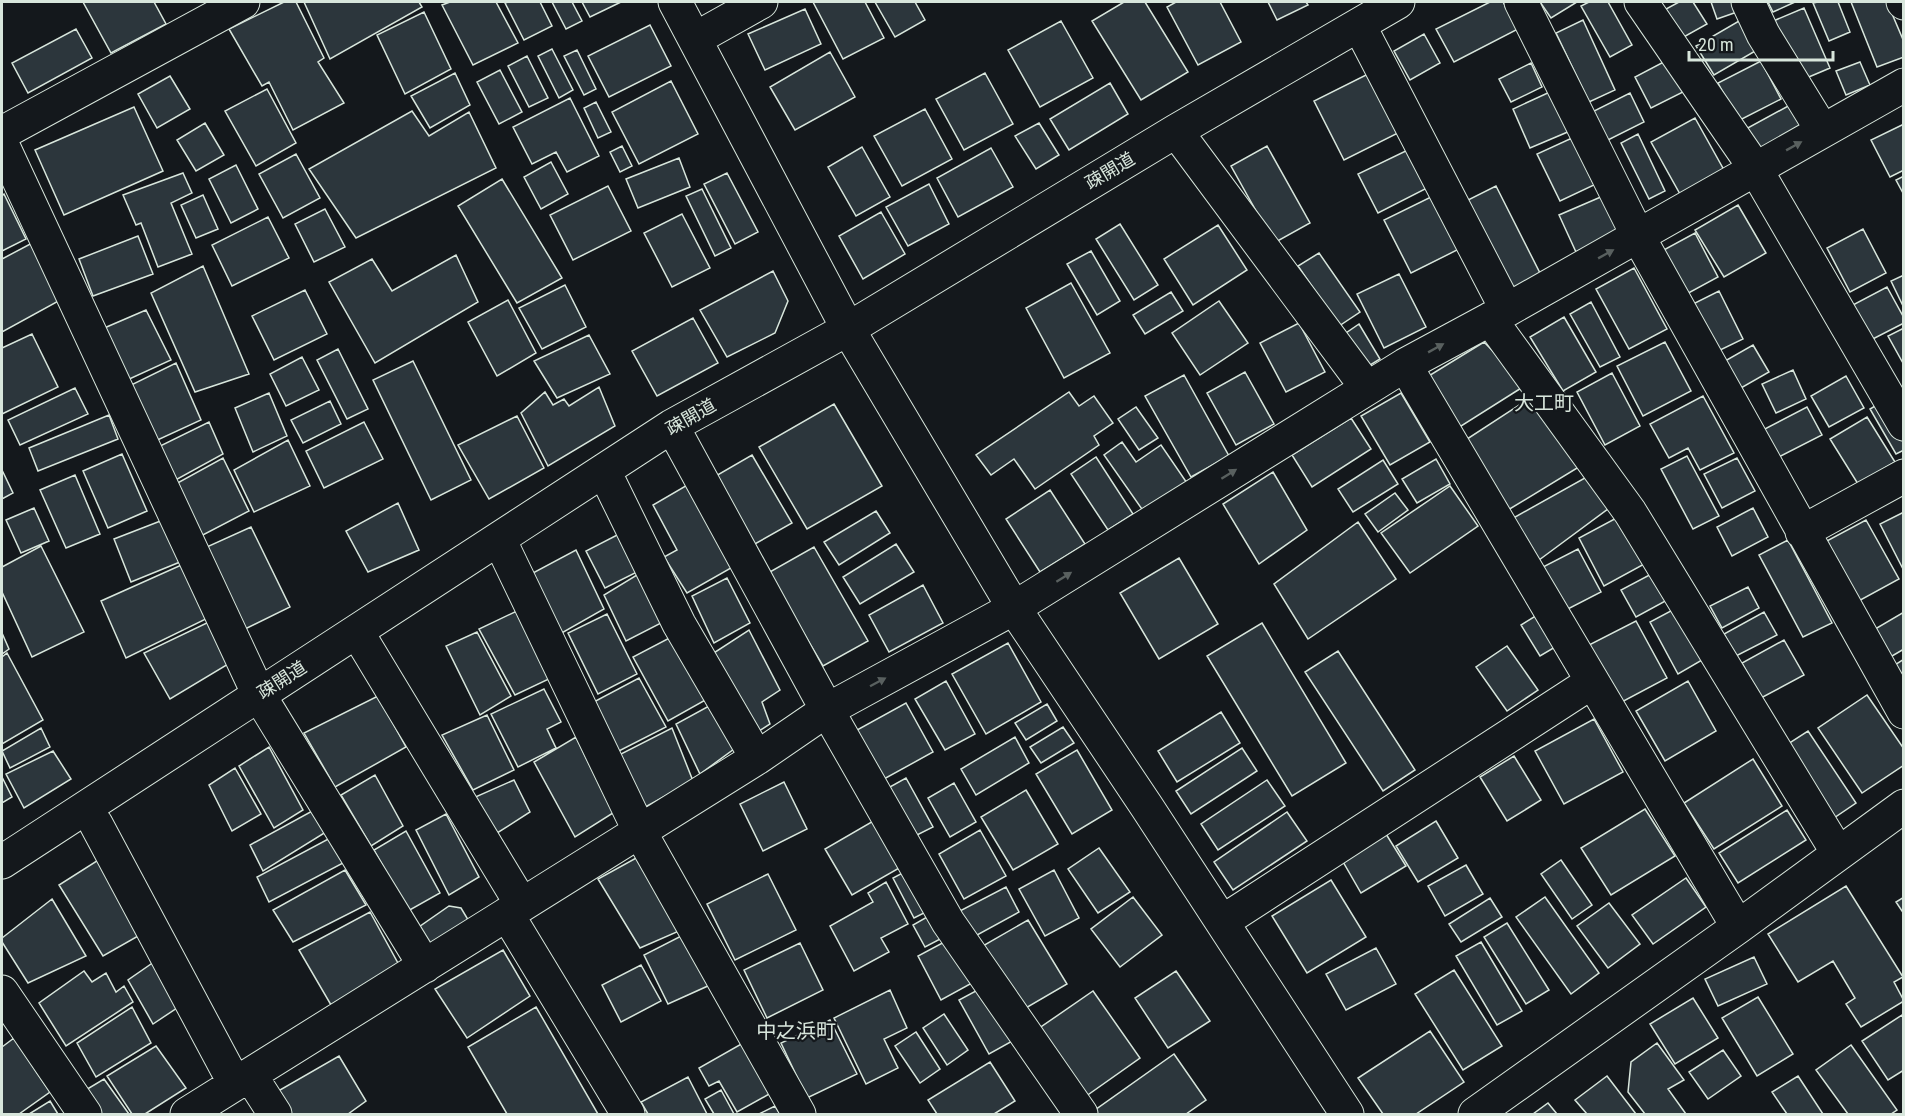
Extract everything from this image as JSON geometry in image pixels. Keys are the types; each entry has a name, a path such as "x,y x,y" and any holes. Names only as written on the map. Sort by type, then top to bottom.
{"street":[{"path":"2,134 243,2"},
{"path":"675,2 848,329 1014,608 1347,1114"},
{"path":"695,39 761,2"},
{"name":"疎開道","path":"2,862 672,426 848,329 1176,131 1398,2"},
{"path":"1521,2 1638,236 1904,712"},
{"path":"1641,2 1755,168 1904,424"},
{"path":"1748,2 1763,34 1822,130"},
{"path":"1359,25 1498,314 1630,512 1838,853"},
{"path":"187,1114 640,832 757,758 827,710 1014,608 1405,365 1638,236 1904,84"},
{"path":"1176,131 1367,388"},
{"path":"2,144 259,695 425,966"},
{"path":"1405,365 1738,927"},
{"path":"672,426 827,710 948,922 1081,1114"},
{"path":"604,471 679,624 757,758"},
{"path":"1802,532 1904,477"},
{"path":"499,539 640,832 799,1114"},
{"path":"357,632 628,1114"},
{"path":"1222,922 1592,682"},
{"path":"1475,1114 1904,806"},
{"path":"96,824 243,1080 275,1114"},
{"path":"2,992 85,1114"}],"building":[{"path":"83,2 154,2 166,24 111,53"},
{"path":"284,2 296,2 324,58 318,62 344,103 293,130 269,82 262,86 229,29"},
{"path":"304,2 419,2 422,7 330,59"},
{"path":"450,2 496,2 518,43 473,65 442,5"},
{"path":"540,2 552,26 524,40 505,3"},
{"path":"552,2 572,2 582,21 566,29"},
{"path":"582,2 621,2 590,17"},
{"path":"813,2 865,2 884,38 843,59"},
{"path":"875,2 915,2 925,20 895,37"},
{"path":"1124,2 1145,2 1188,72 1141,100 1092,21"},
{"path":"1176,2 1220,2 1241,42 1198,65 1167,7"},
{"path":"1268,2 1306,2 1308,5 1277,20"},
{"path":"1490,2 1503,2 1518,29 1454,62 1436,29"},
{"path":"1540,2 1577,2 1551,18"},
{"path":"1589,2 1608,2 1632,45 1610,57 1581,6"},
{"path":"1679,2 1693,2 1707,24 1682,38 1666,9"},
{"path":"1711,2 1733,2 1737,12 1717,19"},
{"path":"1768,2 1795,2 1773,12"},
{"path":"1838,2 1850,32 1829,41 1813,3"},
{"path":"1851,2 1887,2 1904,42 1904,57 1877,67"},
{"path":"1804,8 1830,68 1797,82 1771,22"},
{"path":"805,9 821,44 765,70 748,34"},
{"path":"424,12 451,69 405,94 377,35"},
{"path":"1583,20 1615,90 1589,102 1556,33"},
{"path":"1061,21 1093,78 1040,107 1008,50"},
{"path":"1739,21 1757,50 1714,75 1696,46"},
{"path":"650,25 671,66 609,97 588,56"},
{"path":"76,29 92,58 28,93 12,63"},
{"path":"1424,34 1440,63 1410,80 1394,51"},
{"path":"552,49 573,90 559,98 538,56"},
{"path":"577,50 596,89 584,95 564,56"},
{"path":"830,52 855,97 795,130 770,87"},
{"path":"527,56 548,98 529,107 508,66"},
{"path":"1675,56 1691,88 1651,108 1635,77"},
{"path":"1761,61 1781,99 1738,121 1718,83"},
{"path":"1860,62 1870,85 1846,95 1836,71"},
{"path":"1531,63 1542,87 1511,102 1499,79"},
{"path":"500,70 522,112 499,124 477,82"},
{"path":"1372,72 1402,131 1344,160 1314,101"},
{"path":"455,73 470,105 430,128 411,96"},
{"path":"985,73 1013,124 964,150 936,99"},
{"path":"170,76 190,109 157,128 138,94"},
{"path":"671,81 698,134 639,164 612,112"},
{"path":"1110,83 1128,114 1069,150 1050,119"},
{"path":"267,89 296,143 256,166 225,111"},
{"path":"1552,91 1570,131 1530,148 1513,109"},
{"path":"1630,93 1644,122 1606,141 1592,112"},
{"path":"570,98 599,156 567,172 556,152 532,164 513,127"},
{"path":"596,102 611,132 598,138 584,108"},
{"path":"1790,105 1804,131 1759,156 1744,130"},
{"path":"134,107 163,171 64,215 35,150"},
{"path":"925,109 952,159 902,186 874,136"},
{"path":"412,111 429,136 469,112 496,168 356,238 309,169"},
{"path":"1695,118 1724,170 1680,194 1651,142"},
{"path":"205,123 224,155 196,171 177,140"},
{"path":"1039,123 1059,155 1036,169 1015,136"},
{"path":"1904,124 1904,170 1890,177 1871,140"},
{"path":"1638,134 1665,191 1649,199 1621,143"},
{"path":"1572,138 1594,185 1560,201 1537,154"},
{"path":"622,146 632,166 620,172 610,152"},
{"path":"1267,146 1310,223 1274,243 1231,166"},
{"path":"862,147 890,197 856,216 828,167"},
{"path":"1414,147 1433,185 1378,213 1358,174"},
{"path":"991,148 1013,187 958,217 937,178"},
{"path":"296,154 320,198 283,218 259,174"},
{"path":"679,158 690,187 638,208 626,179"},
{"path":"551,162 568,194 541,209 524,177"},
{"path":"236,165 258,209 231,223 209,179"},
{"path":"183,173 192,193 171,203 192,254 158,267 141,223 136,225 123,195"},
{"path":"727,173 758,232 735,244 704,184"},
{"path":"1904,176 1904,195 1896,180"},
{"path":"502,179 562,278 517,303 458,206"},
{"path":"929,184 949,224 908,246 886,207"},
{"path":"608,186 631,231 573,260 550,215"},
{"path":"1496,186 1543,279 1509,296 1462,203"},
{"path":"702,189 731,248 715,256 686,196"},
{"path":"4,194 26,239 2,251 2,196"},
{"path":"203,195 218,229 196,238 181,205"},
{"path":"1435,195 1461,248 1411,273 1384,220"},
{"path":"1603,196 1620,232 1576,252 1559,215"},
{"path":"1738,205 1766,253 1724,277 1695,230"},
{"path":"325,209 345,247 314,262 295,224"},
{"path":"881,212 905,254 863,279 839,236"},
{"path":"682,214 710,268 672,287 644,233"},
{"path":"268,217 289,258 232,286 212,245"},
{"path":"1120,224 1158,285 1134,300 1096,239"},
{"path":"1218,225 1247,270 1193,305 1164,259"},
{"path":"1863,229 1886,273 1850,292 1827,248"},
{"path":"1695,233 1718,277 1683,296 1660,252"},
{"path":"138,236 153,274 93,296 79,259"},
{"path":"34,242 64,298 2,332 2,259"},
{"path":"1091,251 1120,301 1097,315 1067,264"},
{"path":"1319,253 1360,312 1339,326 1298,266"},
{"path":"456,255 478,302 375,363 329,282 372,259 392,291"},
{"path":"203,266 249,374 195,392 151,293"},
{"path":"1634,268 1667,329 1629,349 1596,289"},
{"path":"773,271 788,301 775,333 727,357 700,310"},
{"path":"1399,274 1426,327 1384,348 1357,294"},
{"path":"1904,275 1904,308 1891,281"},
{"path":"1071,283 1110,353 1064,378 1026,308"},
{"path":"565,285 586,327 542,349 519,308"},
{"path":"1887,287 1904,318 1904,323 1867,342 1849,307"},
{"path":"305,290 327,334 274,360 252,316"},
{"path":"1719,291 1743,339 1712,354 1687,307"},
{"path":"1171,292 1183,311 1145,334 1133,315"},
{"path":"508,300 536,353 497,376 468,322"},
{"path":"1219,301 1248,343 1200,375 1172,333"},
{"path":"1591,302 1620,357 1600,367 1570,314"},
{"path":"146,310 171,360 125,381 102,329"},
{"path":"1564,317 1596,372 1563,391 1530,337"},
{"path":"693,318 718,363 657,396 632,351"},
{"path":"1299,323 1325,372 1286,392 1260,343"},
{"path":"1359,324 1380,359 1367,367 1346,333"},
{"path":"1904,328 1904,365 1888,336"},
{"path":"32,334 58,387 2,414 2,348"},
{"path":"589,335 610,374 557,398 534,361"},
{"path":"1484,342 1526,385 1458,428 1427,377"},
{"path":"1665,342 1691,391 1643,416 1617,366"},
{"path":"1753,345 1769,372 1734,392 1718,365"},
{"path":"338,349 368,409 347,419 317,360"},
{"path":"302,357 319,390 286,406 270,374"},
{"path":"413,361 471,480 431,500 373,380"},
{"path":"176,363 201,420 151,443 127,387"},
{"path":"1793,370 1806,399 1776,413 1762,384"},
{"path":"1245,372 1274,424 1236,445 1207,393"},
{"path":"1612,373 1640,426 1605,445 1577,392"},
{"path":"1184,375 1229,456 1191,477 1145,396"},
{"path":"1846,376 1864,408 1829,427 1811,396"},
{"path":"599,387 615,426 548,466 521,413 545,392 553,405 564,399 569,406"},
{"path":"75,388 88,414 20,445 8,420"},
{"path":"1069,392 1079,406 1094,396 1113,423 1094,436 1099,445 1035,489 1014,459 991,475 976,455"},
{"path":"269,393 287,436 253,452 235,408"},
{"path":"1401,393 1430,442 1390,465 1361,416"},
{"path":"1536,394 1587,462 1508,510 1464,441"},
{"path":"1703,396 1734,453 1700,470 1688,448 1669,458 1650,424"},
{"path":"1885,400 1904,432 1904,450 1896,454 1870,409"},
{"path":"330,401 341,424 303,443 291,420"},
{"path":"834,404 882,486 807,529 759,447"},
{"path":"1136,407 1158,438 1139,450 1118,419"},
{"path":"1807,407 1822,435 1771,461 1757,433"},
{"path":"109,415 118,439 38,471 29,448"},
{"path":"517,416 544,468 489,499 458,445"},
{"path":"1867,417 1895,462 1858,484 1830,439"},
{"path":"1351,418 1371,449 1312,487 1292,455"},
{"path":"209,422 223,454 172,482 156,448"},
{"path":"364,422 383,459 324,488 306,451"},
{"path":"288,440 310,486 254,512 234,470"},
{"path":"1122,442 1136,462 1161,445 1187,483 1144,512 1104,455"},
{"path":"122,454 147,511 108,528 83,471"},
{"path":"752,455 792,523 753,545 714,477"},
{"path":"1687,456 1719,516 1693,529 1661,469"},
{"path":"1096,457 1133,514 1108,530 1071,474"},
{"path":"223,458 249,511 199,537 172,486"},
{"path":"1737,458 1755,491 1722,508 1704,474"},
{"path":"1436,459 1450,484 1417,503 1402,479"},
{"path":"1383,460 1398,484 1353,512 1338,489"},
{"path":"2,470 13,493 2,499"},
{"path":"1273,472 1307,530 1259,564 1223,504"},
{"path":"1592,474 1612,506 1535,563 1508,521"},
{"path":"75,475 100,534 66,548 40,490"},
{"path":"689,484 731,568 687,593 664,557 677,550 653,505"},
{"path":"1450,486 1478,526 1410,573 1381,533"},
{"path":"1050,490 1085,544 1040,572 1006,519"},
{"path":"1395,493 1408,510 1378,532 1365,514"},
{"path":"398,503 419,550 368,572 346,531"},
{"path":"34,508 49,541 21,553 6,520"},
{"path":"1753,508 1768,537 1732,556 1717,527"},
{"path":"876,511 890,533 839,565 824,542"},
{"path":"1904,512 1904,571 1880,524"},
{"path":"1622,515 1648,562 1604,586 1579,538"},
{"path":"163,520 180,562 131,582 114,539"},
{"path":"1866,520 1899,579 1855,603 1823,543"},
{"path":"1358,522 1396,579 1308,639 1274,584"},
{"path":"251,527 290,607 241,631 200,550"},
{"path":"621,533 641,570 605,588 586,551"},
{"path":"1788,540 1832,623 1803,637 1759,555"},
{"path":"896,544 914,572 860,604 843,577"},
{"path":"41,546 84,632 32,657 2,592 2,567"},
{"path":"814,547 868,641 823,666 768,573"},
{"path":"1578,549 1601,592 1564,611 1541,568"},
{"path":"576,550 604,609 560,634 531,574"},
{"path":"1179,558 1218,624 1159,659 1120,593"},
{"path":"188,562 210,617 126,658 101,601"},
{"path":"645,570 667,620 626,641 604,595"},
{"path":"1657,571 1671,598 1636,617 1621,590"},
{"path":"727,578 750,623 714,643 692,596"},
{"path":"923,585 943,623 889,652 869,615"},
{"path":"1748,587 1759,608 1722,628 1710,606"},
{"path":"1682,605 1709,656 1678,674 1650,622"},
{"path":"519,610 551,678 515,695 479,629"},
{"path":"1542,612 1562,643 1540,656 1521,625"},
{"path":"1764,612 1777,635 1736,656 1724,634"},
{"path":"1904,612 1904,649 1887,659 1870,632"},
{"path":"607,614 637,674 598,694 568,633"},
{"path":"213,620 230,663 170,699 144,653"},
{"path":"1636,621 1667,678 1618,704 1587,646"},
{"path":"1262,623 1346,763 1292,796 1207,656"},
{"path":"749,630 780,690 762,702 770,724 751,736 706,658"},
{"path":"477,632 511,696 480,715 446,646"},
{"path":"2,633 9,649 2,654"},
{"path":"677,634 709,698 668,721 633,657"},
{"path":"1784,640 1804,675 1761,698 1742,663"},
{"path":"1008,643 1041,702 986,734 952,674"},
{"path":"1507,646 1538,690 1507,711 1476,667"},
{"path":"1338,651 1415,770 1383,791 1305,672"},
{"path":"7,653 43,720 2,744 2,657"},
{"path":"1904,659 1904,690 1890,668"},
{"path":"639,678 666,727 615,753 588,705"},
{"path":"946,681 975,734 945,750 915,699"},
{"path":"1688,681 1716,731 1665,761 1636,711"},
{"path":"544,689 561,722 547,729 556,748 518,767 491,714"},
{"path":"1867,695 1904,749 1904,765 1862,793 1818,728"},
{"path":"378,696 406,747 335,787 304,733"},
{"path":"906,703 933,752 884,779 857,730"},
{"path":"1047,704 1057,721 1026,740 1015,723"},
{"path":"709,706 734,749 700,774 676,724"},
{"path":"1221,712 1240,743 1177,782 1158,751"},
{"path":"487,715 514,770 473,790 442,735"},
{"path":"1594,719 1623,772 1564,804 1535,751"},
{"path":"1063,727 1074,743 1041,763 1030,747"},
{"path":"41,728 50,747 10,768 2,751"},
{"path":"672,728 693,781 638,811 613,758"},
{"path":"1808,731 1856,803 1825,824 1777,751"},
{"path":"576,737 613,813 575,837 534,762"},
{"path":"1015,737 1029,763 976,795 961,769"},
{"path":"269,747 303,810 274,828 239,766"},
{"path":"1242,748 1257,771 1191,814 1176,791"},
{"path":"1077,750 1112,810 1072,834 1036,774"},
{"path":"53,751 71,779 24,808 6,774"},
{"path":"1514,756 1541,800 1507,821 1480,777"},
{"path":"1753,759 1782,806 1714,849 1684,803"},
{"path":"235,768 261,814 232,831 209,785"},
{"path":"375,775 403,826 371,846 341,795"},
{"path":"2,777 12,797 2,803"},
{"path":"906,778 933,827 915,836 888,788"},
{"path":"514,780 530,812 494,835 473,798"},
{"path":"1267,780 1285,806 1218,850 1201,824"},
{"path":"784,782 807,829 763,851 740,804"},
{"path":"954,783 976,822 950,837 928,798"},
{"path":"1026,790 1058,844 1013,870 981,817"},
{"path":"1645,809 1675,856 1611,895 1581,848"},
{"path":"314,810 326,832 263,871 250,845"},
{"path":"1787,810 1806,840 1738,883 1719,853"},
{"path":"1287,812 1307,841 1233,890 1214,862"},
{"path":"446,814 479,877 449,895 416,830"},
{"path":"875,820 901,867 852,895 825,849"},
{"path":"1436,821 1458,858 1418,882 1396,846"},
{"path":"980,830 1006,876 964,899 939,854"},
{"path":"406,831 440,893 408,911 374,850"},
{"path":"1386,834 1406,866 1361,893 1342,860"},
{"path":"332,837 345,862 269,902 257,877"},
{"path":"1099,848 1130,892 1098,913 1068,869"},
{"path":"647,852 686,928 640,948 598,879"},
{"path":"103,857 147,931 103,956 59,885"},
{"path":"1561,860 1592,905 1572,919 1541,874"},
{"path":"1466,865 1483,894 1445,916 1428,886"},
{"path":"910,869 932,909 914,918 893,878"},
{"path":"345,870 366,905 293,942 273,910"},
{"path":"1054,870 1079,918 1045,936 1019,889"},
{"path":"768,874 796,930 735,960 707,904"},
{"path":"1686,878 1706,907 1653,944 1632,915"},
{"path":"1331,880 1366,937 1307,973 1272,916"},
{"path":"886,882 908,924 881,938 889,952 854,971 830,926 873,902 868,893"},
{"path":"1846,886 1903,977 1894,982 1904,1001 1861,1027 1846,1004 1855,998 1833,961 1798,982 1768,934"},
{"path":"1006,887 1019,912 968,940 954,914"},
{"path":"1133,897 1162,935 1120,967 1091,929"},
{"path":"1545,897 1599,973 1571,994 1516,917"},
{"path":"1904,897 1904,914 1896,902"},
{"path":"1490,898 1502,917 1461,942 1449,924"},
{"path":"52,899 86,956 28,983 2,942 2,938"},
{"path":"1609,903 1640,944 1608,968 1577,926"},
{"path":"449,906 461,908 470,923 428,949 416,929"},
{"path":"370,912 399,965 331,1005 299,950"},
{"path":"934,913 946,936 925,947 913,925"},
{"path":"1028,920 1067,984 1019,1012 981,947"},
{"path":"1507,923 1549,990 1526,1004 1484,937"},
{"path":"687,933 710,985 668,1004 644,955"},
{"path":"948,940 972,983 941,1000 918,956"},
{"path":"1481,942 1522,1011 1497,1025 1456,956"},
{"path":"800,943 823,990 767,1018 744,970"},
{"path":"1376,948 1396,984 1346,1010 1326,974"},
{"path":"503,950 530,996 467,1038 435,989"},
{"path":"164,955 189,1000 153,1024 128,980"},
{"path":"1754,957 1767,984 1718,1006 1705,979"},
{"path":"641,965 661,1001 621,1022 602,985"},
{"path":"1454,970 1502,1046 1463,1070 1415,994"},
{"path":"84,971 92,982 106,973 116,992 124,986 133,1002 66,1046 39,1003"},
{"path":"1176,971 1210,1021 1168,1048 1135,998"},
{"path":"987,985 1016,1039 989,1054 959,1000"},
{"path":"890,990 907,1028 884,1039 898,1068 866,1084 834,1018"},
{"path":"1093,991 1140,1058 1082,1099 1035,1031"},
{"path":"1758,997 1793,1054 1757,1076 1722,1018"},
{"path":"1693,998 1718,1038 1675,1064 1650,1024"},
{"path":"132,1007 151,1043 96,1077 77,1043"},
{"path":"536,1007 598,1114 507,1114 468,1047"},
{"path":"944,1014 968,1050 947,1065 923,1028"},
{"path":"1902,1015 1904,1018 1904,1070 1888,1080 1862,1041"},
{"path":"830,1020 857,1074 807,1098 781,1043"},
{"path":"1430,1031 1464,1082 1416,1114 1383,1114 1358,1078"},
{"path":"916,1032 940,1069 920,1083 895,1046"},
{"path":"14,1038 50,1092 19,1114 2,1114 2,1047"},
{"path":"743,1043 771,1093 737,1112 719,1081 709,1086 699,1068"},
{"path":"1657,1043 1684,1080 1668,1089 1686,1114 1645,1114 1628,1092 1631,1062"},
{"path":"1851,1045 1897,1110 1891,1114 1848,1114 1816,1070"},
{"path":"156,1046 186,1088 145,1114 132,1114 107,1076"},
{"path":"1723,1050 1741,1076 1708,1099 1689,1072"},
{"path":"1174,1054 1206,1100 1186,1114 1098,1114 1095,1110"},
{"path":"339,1056 366,1101 348,1114 287,1114 273,1094"},
{"path":"990,1062 1015,1101 994,1114 937,1114 928,1100"},
{"path":"1607,1076 1636,1114 1587,1114 1575,1100"},
{"path":"1798,1076 1823,1114 1787,1114 1772,1092"},
{"path":"688,1077 707,1114 648,1114 641,1102"},
{"path":"104,1079 129,1114 98,1114 84,1091"},
{"path":"721,1090 734,1114 714,1114 705,1099"},
{"path":"50,1101 58,1114 29,1114"},
{"path":"1548,1103 1557,1114 1533,1114"},
{"path":"775,1106 780,1114 759,1114"}],"district":[{"name":"大工町","path":"1544,403"},
{"name":"中之浜町","path":"796,1031"}]}
